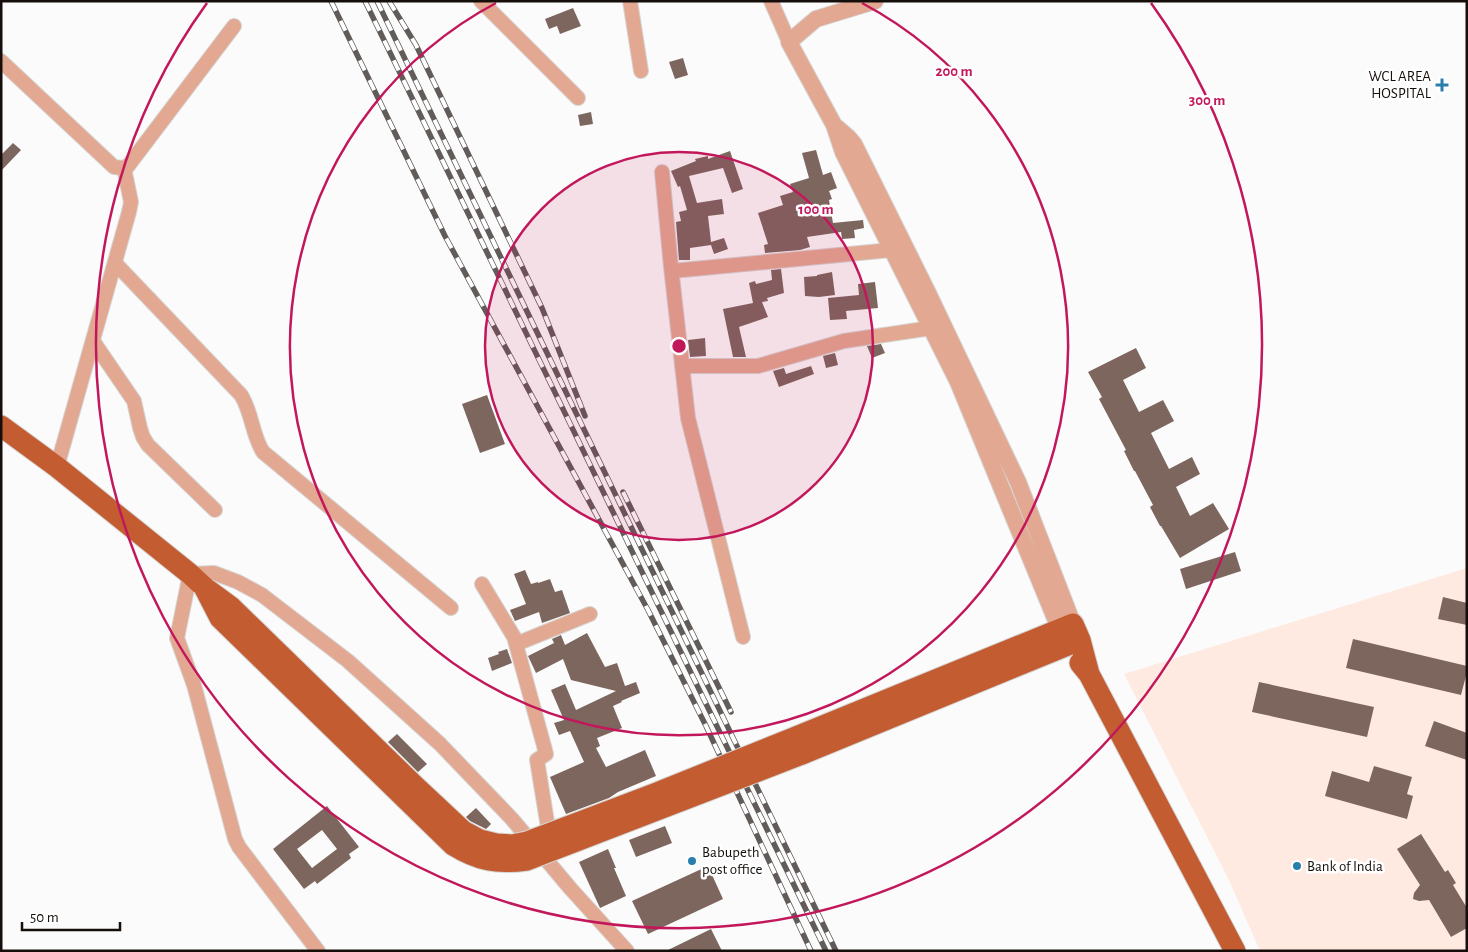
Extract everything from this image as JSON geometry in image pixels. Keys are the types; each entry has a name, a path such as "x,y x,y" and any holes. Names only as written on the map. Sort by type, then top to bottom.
{"main road":[{"path":"1,426 57,467 231,607 408,780 463,831 480,840 496,844 512,845 527,842 654,794 799,745 1070,635 1235,951"}],"street":[{"path":"481,1 578,98"},
{"path":"630,1 640,71"},
{"path":"770,1 789,42 834,125 843,152 958,382 1070,635"},
{"path":"789,42 816,19 875,1"},
{"path":"1,61 114,166 124,168 128,166 234,26"},
{"path":"834,125 848,136 854,144 928,293 1018,482 1070,635"},
{"path":"57,467 130,208 124,168"},
{"path":"662,172 690,426 743,637"},
{"path":"672,271 891,250"},
{"path":"115,263 241,395 247,404 259,444 264,452 451,608"},
{"path":"682,366 758,366 844,340 931,328"},
{"path":"93,341 134,401 143,437 148,444 215,510"},
{"path":"318,951 239,847 235,839 194,685 177,638 197,580 214,573 238,582 262,595 348,661 440,744 512,818 627,951"},
{"path":"482,584 511,632 516,644 546,754 538,760 555,870"},
{"path":"516,644 590,614"}],"shaded area":[{"path":"1467,568 1467,951 1260,951 1228,878 1124,674"}],"building":[{"path":"573,8 581,26 560,34 557,26 549,29 545,19"},
{"path":"683,58 688,75 675,79 669,62"},
{"path":"591,112 593,124 580,126 578,115"},
{"path":"13,143 21,150 1,171 1,155"},
{"path":"816,150 823,175 831,172 837,188 829,191 832,199 829,200 833,223 863,220 864,228 854,230 855,238 842,239 841,232 807,237 810,247 800,250 765,253 764,245 768,244 758,213 783,205 780,196 793,192 790,184 809,178 802,153"},
{"path":"730,151 743,189 732,193 723,168 689,176 697,203 722,199 724,214 708,216 711,242 724,238 728,249 714,254 711,245 690,248 690,260 679,260 676,222 681,221 679,212 687,210 680,186 678,187 671,171 696,161 695,159 708,156 708,159"},
{"path":"781,269 784,293 767,298 768,301 762,302 768,317 739,327 746,357 733,357 723,309 753,303 749,283 755,281 756,284 772,280 771,270"},
{"path":"832,272 835,295 805,296 804,277"},
{"path":"875,282 878,308 846,311 847,319 830,320 828,298 859,295 858,284"},
{"path":"705,338 706,356 690,357 688,340"},
{"path":"881,344 885,353 872,358 867,346"},
{"path":"1136,348 1146,368 1123,380 1139,412 1163,400 1174,421 1151,433 1169,469 1192,457 1200,474 1176,487 1190,516 1213,503 1229,529 1180,558 1150,507 1153,505 1124,451 1126,450 1099,399 1102,397 1088,372"},
{"path":"835,353 838,365 826,368 823,356"},
{"path":"811,366 814,374 779,387 773,371 784,368 786,374"},
{"path":"487,395 505,444 480,453 462,404"},
{"path":"1235,552 1241,571 1186,589 1180,569"},
{"path":"525,570 531,584 550,579 555,592 562,590 570,613 542,623 539,612 515,621 510,610 526,604 514,574"},
{"path":"1443,597 1467,603 1467,625 1438,619"},
{"path":"587,633 605,667 617,663 625,686 636,682 640,693 613,706 622,728 597,738 600,746 596,748 606,767 645,750 656,776 618,792 609,798 566,814 550,777 584,762 570,731 559,735 554,723 564,720 551,690 565,684 576,710 616,691 571,680 563,659 536,673 528,656 554,643 552,639 561,635 565,645"},
{"path":"1353,639 1467,666 1461,695 1346,668"},
{"path":"507,649 512,663 492,671 488,658"},
{"path":"1259,682 1374,707 1367,737 1252,712"},
{"path":"1434,721 1467,733 1467,760 1425,746"},
{"path":"397,734 427,764 418,772 388,742"},
{"path":"1374,766 1412,777 1407,794 1413,796 1407,819 1325,796 1332,771 1369,782"},
{"path":"327,806 359,847 349,854 351,858 317,884 315,881 304,889 273,849","holes":["322,830 337,849 312,868 297,849"]},
{"path":"476,808 491,824 486,829 466,817"},
{"path":"665,826 672,843 636,857 629,840"},
{"path":"1421,834 1445,872 1448,870 1456,883 1453,885 1467,908 1467,928 1451,937 1429,900 1419,901 1413,899 1414,893 1420,885 1397,849"},
{"path":"608,849 626,896 600,908 579,862"},
{"path":"708,866 723,899 648,934 632,901"},
{"path":"711,929 722,951 666,951"}],"railway":[{"path":"331,1 445,236 648,610 706,726 811,951"},
{"path":"365,1 826,951"},
{"path":"377,1 836,951"},
{"path":"389,1 416,45 542,308 585,416"},
{"path":"623,492 731,712"}],"place":[{"name":"WCL AREA HOSPITAL","path":"1442,85"},
{"name":"Babupeth post office","path":"692,861"},
{"name":"Bank of India","path":"1297,866"}]}
